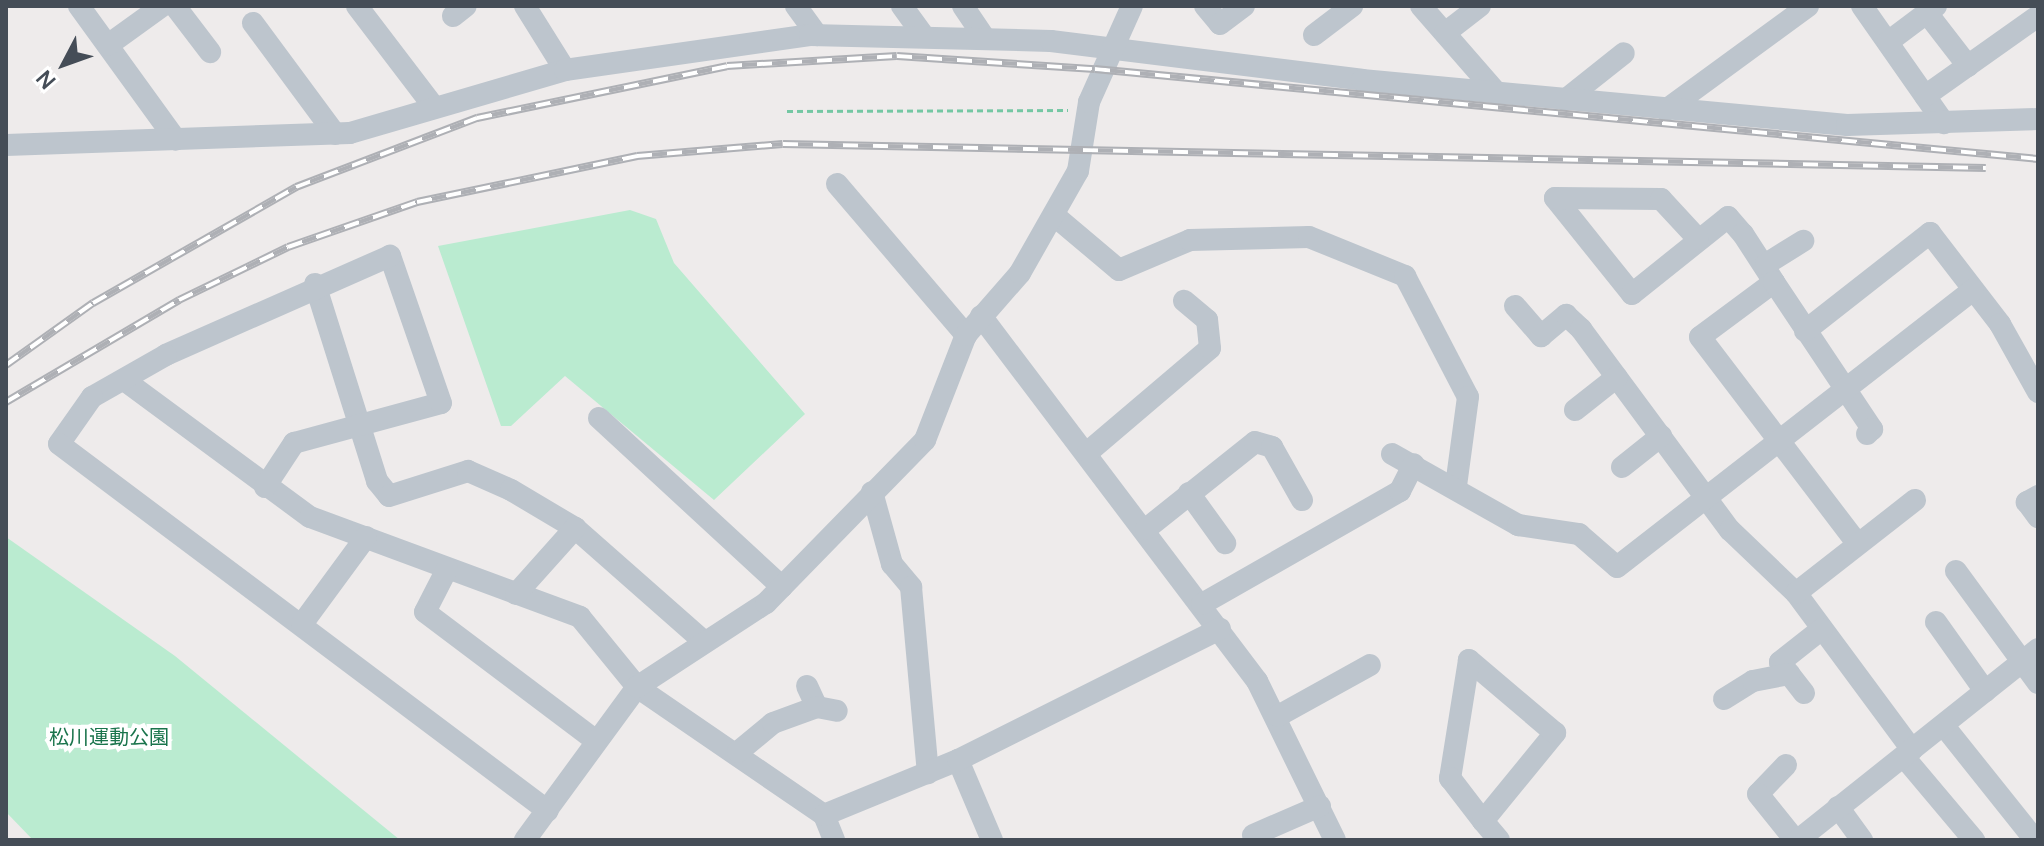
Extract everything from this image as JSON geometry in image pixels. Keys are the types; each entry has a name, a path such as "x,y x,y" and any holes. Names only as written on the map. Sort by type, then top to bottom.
{"street":[{"path":"79,6 176,140"},
{"path":"108,45 162,6"},
{"path":"175,6 210,52"},
{"path":"357,6 434,107"},
{"path":"525,6 565,70"},
{"path":"796,6 817,35"},
{"path":"902,6 924,36"},
{"path":"963,6 984,37"},
{"path":"525,840 637,687 782,587 925,440 966,335 1056,217 1078,171 1088,109 1110,48 1132,6"},
{"path":"1205,6 1220,24 1244,6"},
{"path":"1314,35 1352,6"},
{"path":"1421,6 1497,93"},
{"path":"1445,33 1480,6"},
{"path":"1666,110 1808,6"},
{"path":"1862,6 1944,123"},
{"path":"1925,96 2038,14 2034,6"},
{"path":"1888,42 1931,9 1968,66"},
{"path":"253,23 335,134"},
{"path":"6,145 335,134 565,70 732,40 817,35 984,37 1110,48 1497,93 1847,125 2038,119"},
{"path":"1565,100 1624,53"},
{"path":"837,184 966,335"},
{"path":"1698,239 1661,199 1555,198 1632,294 1728,217 1770,273 1805,331 1872,429 1867,434"},
{"path":"1056,217 1119,270 1190,240 1309,237 1405,276 1468,397 1456,486"},
{"path":"1805,331 1930,233 1973,290 2038,392"},
{"path":"1803,241 1700,337 1857,543"},
{"path":"265,487 294,443 441,403 390,256 315,284 92,397 59,444 548,811"},
{"path":"315,284 377,481 389,496 468,471 575,528 703,641"},
{"path":"1392,454 1456,486 1518,525 1579,534 1611,567 1707,497 1973,290"},
{"path":"1088,452 1210,348 1207,320 1184,301"},
{"path":"1515,306 1541,336 1566,315 1617,377 1741,543 1796,593 1908,754 1974,840"},
{"path":"981,316 1088,452 1220,629 1278,716 1335,840"},
{"path":"1575,410 1617,377"},
{"path":"124,380 265,487 310,517 516,594 596,629 637,687 738,752 824,815 834,840"},
{"path":"599,418 782,587"},
{"path":"1622,467 1661,436"},
{"path":"1146,529 1255,442 1272,447 1302,500"},
{"path":"1202,604 1400,491 1414,464"},
{"path":"872,492 892,564 911,587 928,773"},
{"path":"1189,493 1225,543"},
{"path":"2038,496 2027,502 2038,517"},
{"path":"1796,593 1915,500"},
{"path":"516,594 575,528"},
{"path":"302,624 366,537"},
{"path":"447,569 425,612 596,741"},
{"path":"1956,571 2030,656 2038,683"},
{"path":"1936,622 1985,691"},
{"path":"824,815 958,760 1220,629"},
{"path":"1804,693 1780,662 1822,629"},
{"path":"1786,765 1758,794 1796,840 2030,656"},
{"path":"1483,821 1555,733 1469,660 1450,778 1483,821 1499,840"},
{"path":"1278,716 1370,665"},
{"path":"1724,699 1753,681 1789,674"},
{"path":"738,752 754,733 827,709 807,686"},
{"path":"1944,726 2035,840"},
{"path":"958,760 992,840"},
{"path":"1253,835 1320,806"},
{"path":"1838,807 1862,840"}],"path":[{"path":"787,111 1088,109"}],"green space":[{"path":"630,210 656,219 674,263 805,414 714,500 565,376 511,426 501,426 438,246"},
{"name":"松川運動公園","path":"6,537 175,656 400,840 33,840 6,812"}],"railway":[{"path":"6,365 93,303 296,187 477,118 727,66 897,56 1095,69 2038,159"},
{"path":"6,402 179,300 288,247 417,202 637,156 783,144 1986,168"}]}
